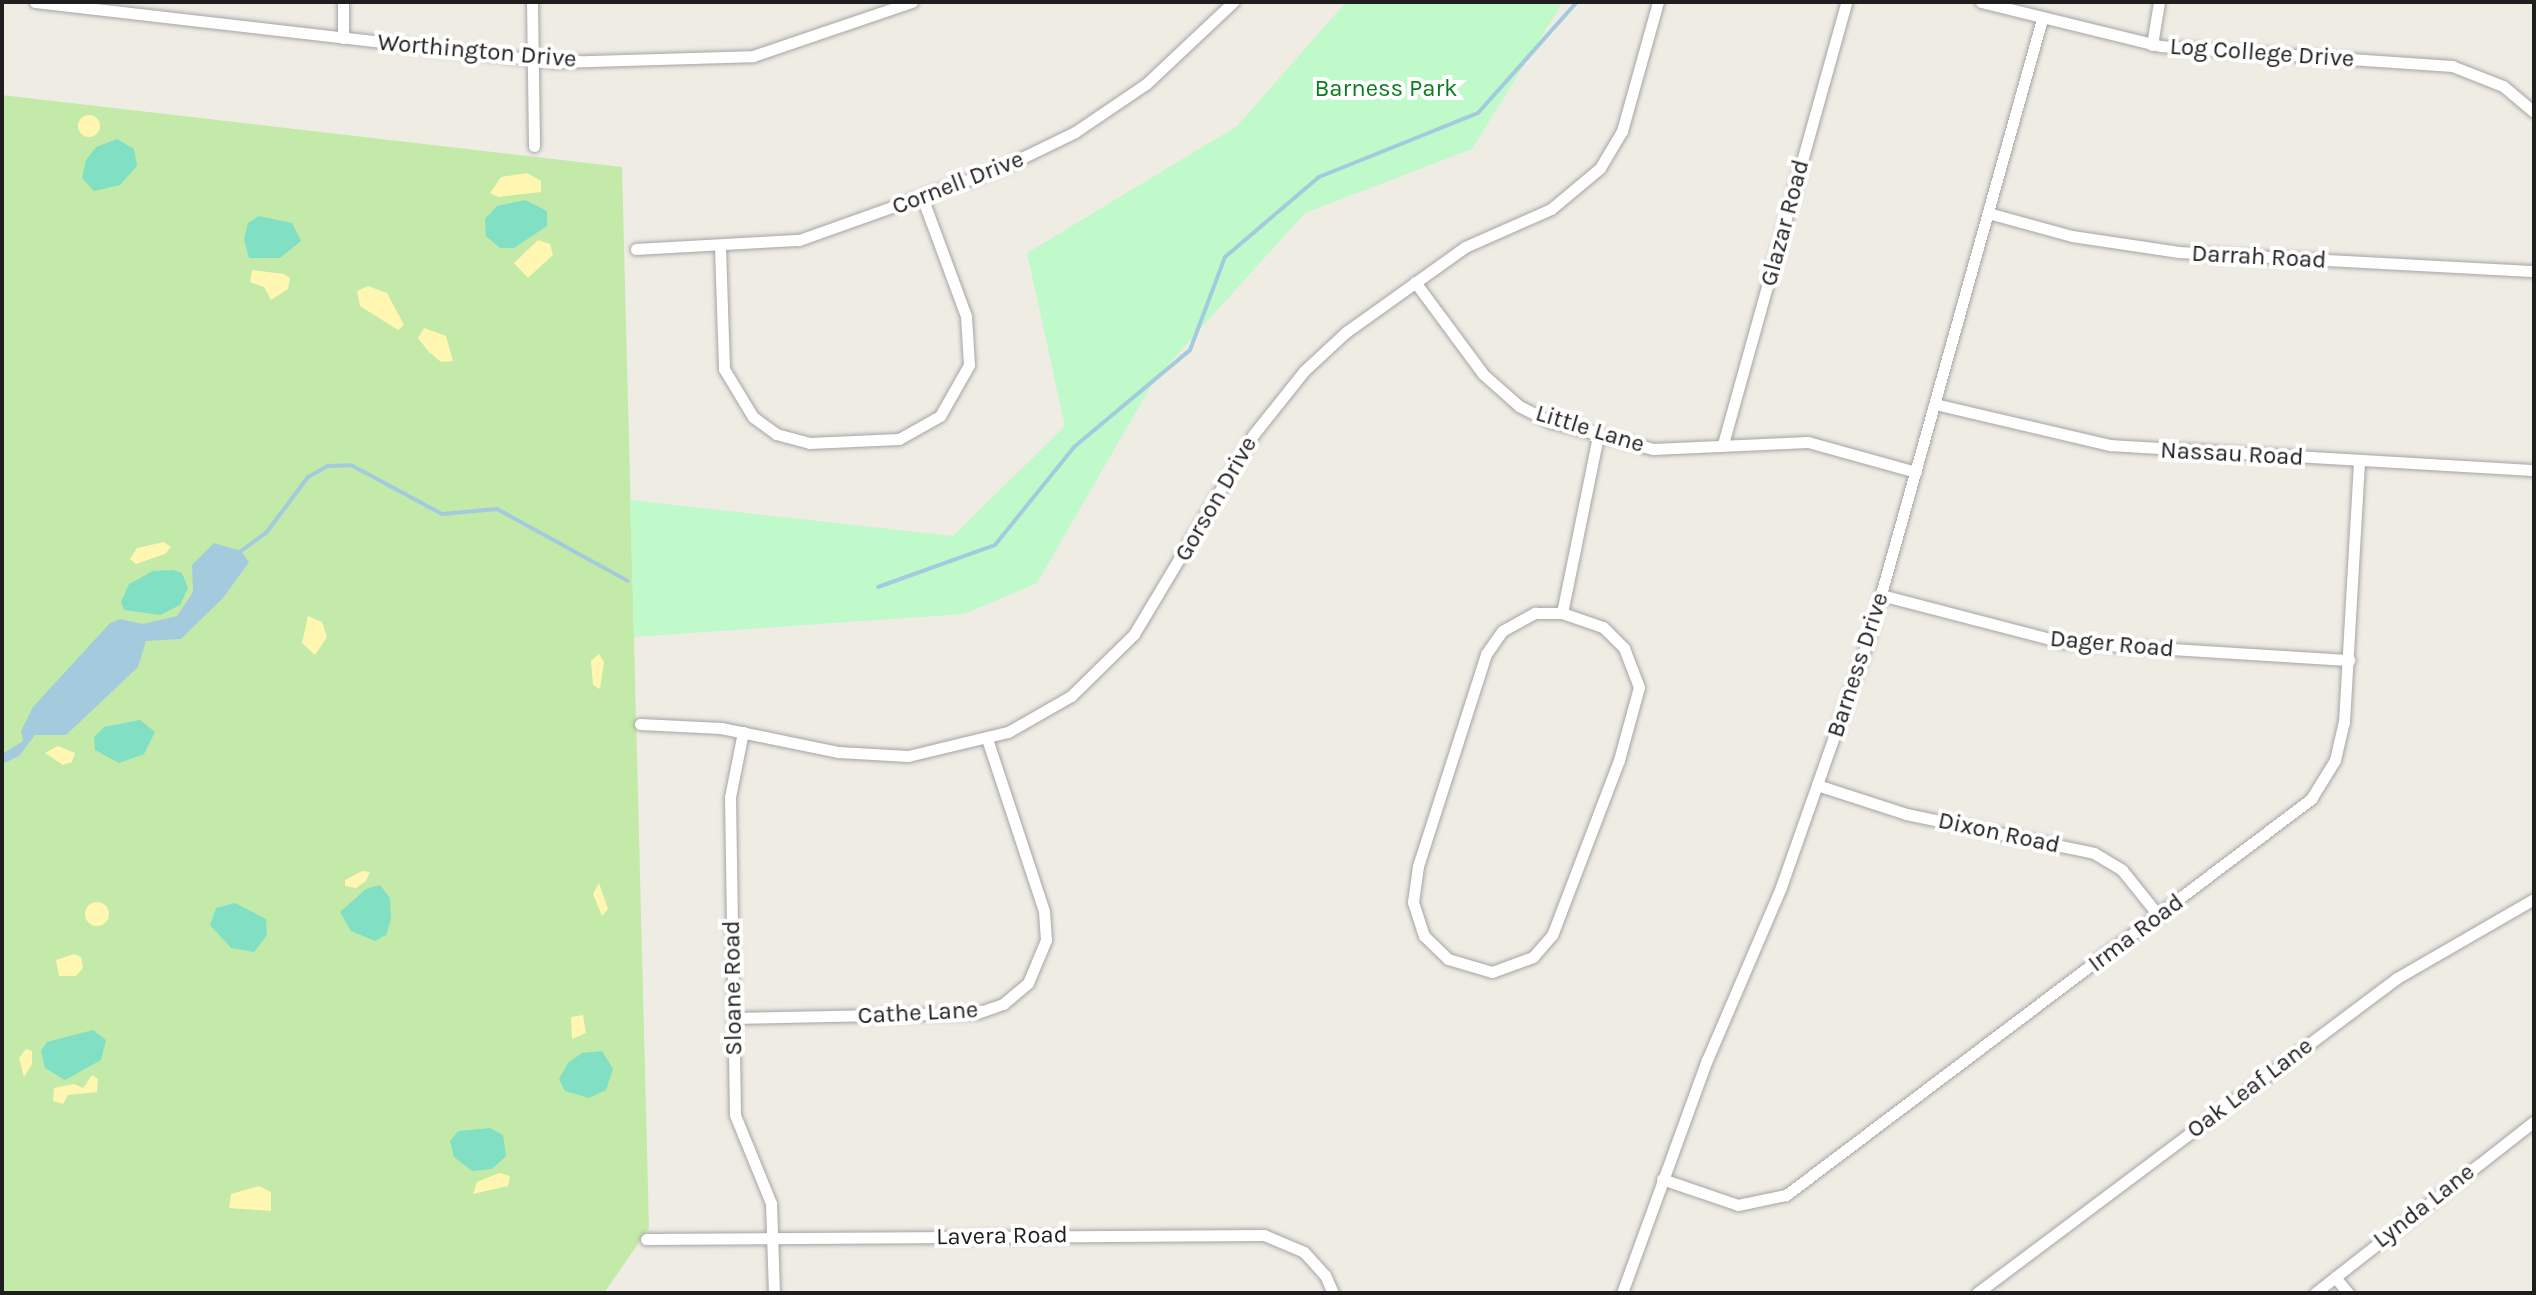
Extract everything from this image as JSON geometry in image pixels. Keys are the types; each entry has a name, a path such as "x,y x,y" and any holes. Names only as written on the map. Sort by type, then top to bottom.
{"street":[{"name":"Worthington Drive","path":"35,2 533,60 753,56 912,2"},
{"path":"343,2 343,38"},
{"path":"532,2 534,146"},
{"name":"Cornell Drive","path":"636,249 720,247 799,240 1034,153 1099,117 1170,65 1233,2"},
{"name":"Gorson Drive","path":"640,724 686,724 881,756 933,752 987,739 1062,702 1122,650 1151,610 1265,417 1327,348 1415,282 1482,238 1551,209 1600,168 1622,131 1658,2"},
{"name":"Glazar Road","path":"1723,444 1846,2"},
{"name":"Log College Drive","path":"1981,2 2152,45 2452,66 2487,77 2534,112"},
{"path":"2152,45 2159,2"},
{"name":"Barness Drive","path":"1622,1293 1662,1179 1817,785 1881,595 2042,19"},
{"path":"720,247 724,369 753,417 776,434 809,443 899,439 940,416 969,365 966,316 922,197"},
{"name":"Darrah Road","path":"1988,213 2072,236 2179,252 2534,271"},
{"name":"Little Lane","path":"1415,282 1501,392 1551,422 1653,449 1808,442 1916,472"},
{"name":"Nassau Road","path":"1935,404 2110,445 2534,470"},
{"path":"1562,613 1598,436"},
{"name":"Irma Road","path":"1662,1179 1738,1205 1786,1195 2301,809 2324,782 2341,738 2349,660 2359,461"},
{"name":"Dager Road","path":"1881,595 2061,642 2349,660"},
{"path":"1535,613 1562,613 1603,627 1624,648 1639,687 1619,760 1552,935 1533,957 1492,972 1448,959 1424,936 1413,902 1418,866 1486,654 1502,631 1535,613"},
{"name":"Sloane Road","path":"743,732 730,797 735,1115 771,1203 774,1293"},
{"name":"Cathe Lane","path":"733,1018 977,1013 1003,1004 1028,983 1046,940 1044,911 987,739"},
{"name":"Dixon Road","path":"1817,785 1906,814 2094,853 2122,870 2159,916"},
{"name":"Oak Leaf Lane","path":"1977,1293 2397,978 2534,899"},
{"name":"Lynda Lane","path":"2315,1293 2534,1121"},
{"name":"Lavera Road","path":"646,1239 1264,1235 1304,1252 1325,1275 1333,1293"},
{"path":"2335,1277 2348,1293"}],"green space":[{"name":"Barness Park","path":"1346,2 1563,2 1472,149 1305,213 1155,379 1037,583 964,614 634,637 630,500 953,536 1065,426 1027,253 1237,126"},
{"path":"2,95 622,167 649,1228 604,1293 2,1293"},
{"path":"117,139 134,149 137,166 120,185 94,191 82,178 86,160 96,147"},
{"path":"525,200 547,211 547,226 514,248 500,248 486,236 485,219 497,206"},
{"path":"259,216 292,223 301,241 280,258 249,258 244,239 248,223"},
{"path":"153,571 182,573 188,588 180,605 160,615 124,610 121,602 129,584"},
{"path":"140,720 155,732 144,754 119,763 95,750 94,737 104,727"},
{"path":"380,885 390,898 391,919 386,935 375,941 351,931 340,912 366,889"},
{"path":"235,903 266,919 267,935 254,952 231,948 210,925 216,908"},
{"path":"93,1030 106,1040 101,1060 65,1080 45,1068 41,1051 47,1042"},
{"path":"602,1051 613,1069 606,1090 589,1098 565,1091 559,1079 568,1063 582,1053"},
{"path":"490,1128 503,1135 506,1156 492,1169 472,1171 454,1157 450,1141 458,1131"}],"sand":[{"path":"85,115 93,115 100,126 93,137 85,137 78,130 78,122"},
{"path":"527,173 541,181 541,192 498,197 490,193 501,177"},
{"path":"538,240 550,244 553,255 528,278 514,263"},
{"path":"252,270 284,274 290,278 288,289 271,300 264,287 250,282"},
{"path":"368,286 387,293 404,325 398,330 360,306 357,291"},
{"path":"424,328 446,336 453,361 441,362 428,351 418,338"},
{"path":"164,542 171,547 165,554 136,564 130,559 137,548"},
{"path":"308,616 322,622 327,637 315,655 302,643"},
{"path":"599,654 604,662 600,689 593,685 591,661"},
{"path":"58,746 75,753 72,762 63,765 45,753"},
{"path":"362,871 370,872 366,881 356,888 345,886 345,880"},
{"path":"599,883 608,909 602,916 593,894"},
{"path":"97,902 106,905 109,914 106,923 97,926 88,923 85,914 88,905"},
{"path":"74,954 81,957 83,968 76,976 59,976 56,960"},
{"path":"583,1015 586,1033 572,1039 571,1017"},
{"path":"26,1049 32,1051 32,1064 24,1077 19,1058"},
{"path":"92,1075 98,1079 97,1092 68,1095 63,1104 53,1101 54,1088 74,1084 83,1088"},
{"path":"499,1173 510,1176 508,1186 473,1194 477,1182"},
{"path":"259,1186 271,1192 271,1211 229,1208 231,1194"}],"water":[{"path":"214,543 241,551 249,562 223,598 181,639 146,641 138,667 66,735 35,735 19,756 2,764 2,754 23,741 21,731 33,707 110,623 120,619 143,624 177,616 193,592 192,565"}],"waterway":[{"path":"878,587 995,545 1074,447 1190,350 1225,257 1319,177 1478,113 1577,2"},
{"path":"241,551 266,533 308,477 328,466 351,465 442,514 497,509 628,581"}]}
